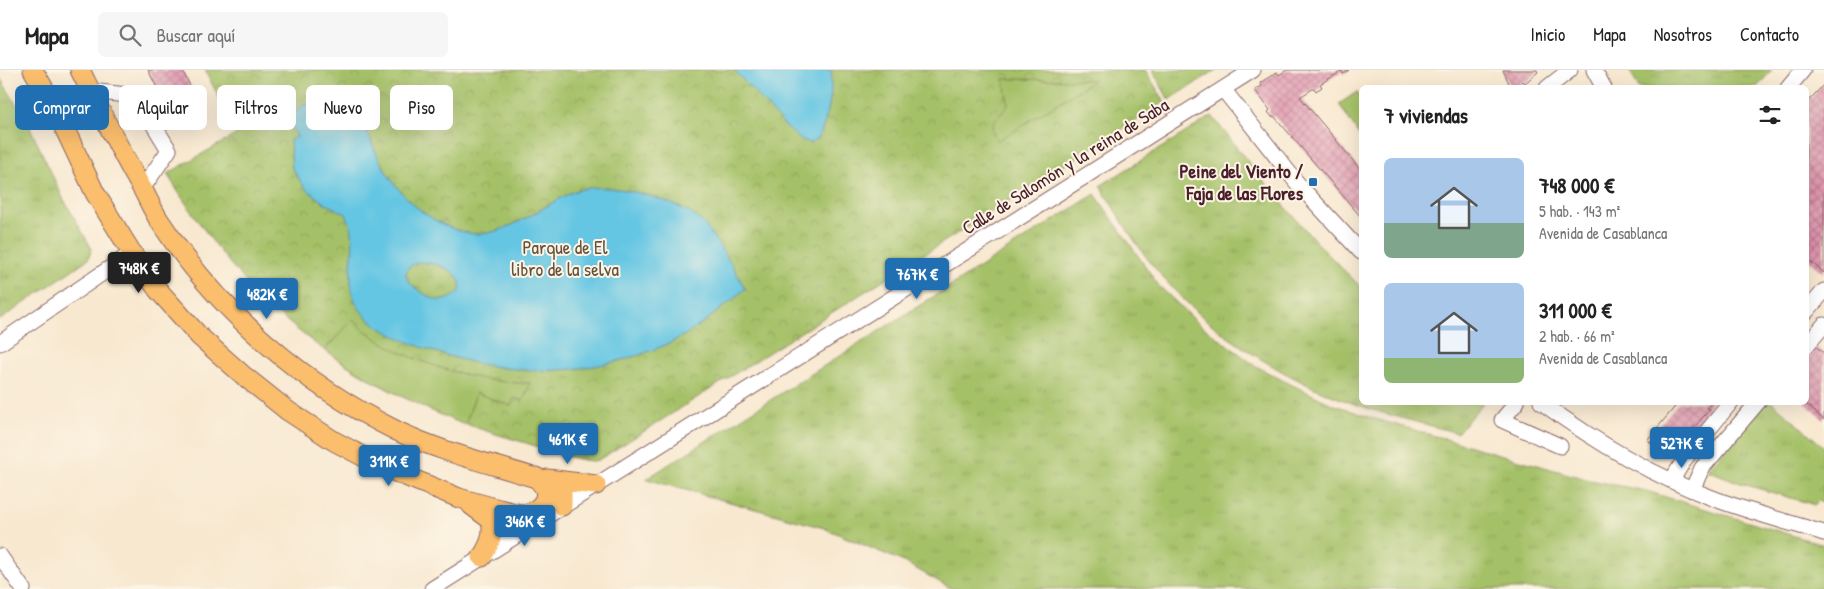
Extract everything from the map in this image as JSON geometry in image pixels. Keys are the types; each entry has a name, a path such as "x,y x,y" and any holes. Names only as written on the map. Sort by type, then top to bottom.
{"main road":[{"path":"33,70 52,102 99,200 132,253 158,290 200,337 244,376 288,411 334,441 381,466 459,498 542,519"},
{"path":"80,70 87,85"},
{"path":"109,129 127,165 161,223 190,264 250,328 295,367 360,410 398,431 480,462 536,477 554,484 562,492 562,506"},
{"path":"536,477 596,485"},
{"path":"522,514 530,514 538,510 543,503 545,496 544,487 536,477"},
{"path":"459,498 485,514 491,520 493,528 492,538 482,557"}],"street":[{"name":"Calle de Salomón y la reina de Saba","path":"432,589 1254,70"},
{"path":"1551,85 1570,70"},
{"path":"1594,70 1602,85"},
{"path":"1790,85 1803,70"},
{"path":"1223,90 1298,184 1359,249"},
{"path":"109,93 136,96 169,150 142,189"},
{"path":"0,344 132,253"},
{"path":"1812,308 1824,292"},
{"path":"1809,342 1824,325"},
{"path":"1514,405 1502,420 1560,446"},
{"path":"1546,405 1624,455 1692,490 1765,516 1824,533"},
{"path":"1672,480 1686,456 1728,405"},
{"path":"1692,490 1704,465 1755,405"},
{"path":"1686,456 1704,465"},
{"path":"0,556 23,589"}],"green space":[{"name":"Parque de El libro de la selva","path":"205,70 1145,70 1165,102 608,454 592,461 565,455 474,427 433,411 393,392 318,346 252,288 223,255 167,174 237,134 235,130 296,130 296,85 217,85 217,94"},
{"path":"1152,70 1216,70 1169,100"},
{"path":"1629,70 1772,70 1759,85 1637,85"},
{"path":"0,78 15,102 15,130 31,130 63,198 92,249 88,259 0,320"},
{"path":"1004,79 1095,80 997,141 992,128 993,123 1008,104"},
{"path":"1357,92 1359,96 1359,135 1339,104"},
{"path":"1212,116 1302,226 1359,285 1359,405 1319,390 1275,368 1213,326 1176,292 1152,264 1128,232 1100,186"},
{"path":"1095,194 1159,286 1199,324 1256,366 1332,404 1372,418 1590,480 1646,491 1824,545 1824,589 952,589 904,562 824,528 646,479"},
{"path":"352,320 380,341 413,358 432,365 493,381 530,383 523,401 514,398 511,406 476,393 465,425 428,409 375,382 325,350"},
{"path":"1359,405 1481,405 1457,433"},
{"path":"1763,405 1775,405 1824,447 1824,455 1821,458 1824,461 1823,503 1817,501 1815,505 1743,484 1707,470"}],"water":[{"path":"734,70 831,70 829,106 825,123 818,139 810,143 801,140 787,128"},
{"path":"306,104 306,130 366,130 384,168 409,200 442,224 468,233 481,234 508,227 572,192 585,188 619,189 657,198 689,212 702,222 730,262 745,289 698,326 668,344 607,364 577,369 516,369 486,365 455,358 406,341 368,319 356,303 351,286 352,232 346,214 324,203 305,188 292,168 290,140 297,137 294,130 296,130 296,112","holes":["418,262 440,266 453,272 458,277 460,283 460,291 448,299 439,300 424,294 409,282 407,278 406,274 409,267"]}],"building":[{"path":"148,70 182,70 190,85 156,85"},
{"path":"1287,70 1349,70 1343,74 1342,71 1320,84 1322,87 1316,91 1314,88 1300,97 1359,168 1359,215 1274,116 1272,117 1268,112 1270,110 1255,90 1262,86 1260,83 1277,72 1279,75"},
{"path":"1503,70 1537,70 1538,72 1525,83 1523,81 1519,85 1510,85"},
{"path":"1824,84 1824,273 1809,260 1809,101"},
{"path":"1814,345 1824,353 1824,420 1807,405 1809,405 1809,351"},
{"path":"1676,405 1710,405 1707,408 1710,409 1691,431 1689,429 1684,435 1686,437 1672,453 1647,440"}],"place":[{"name":"Peine del Viento / Faja de las Flores","path":"1313,182"}]}
